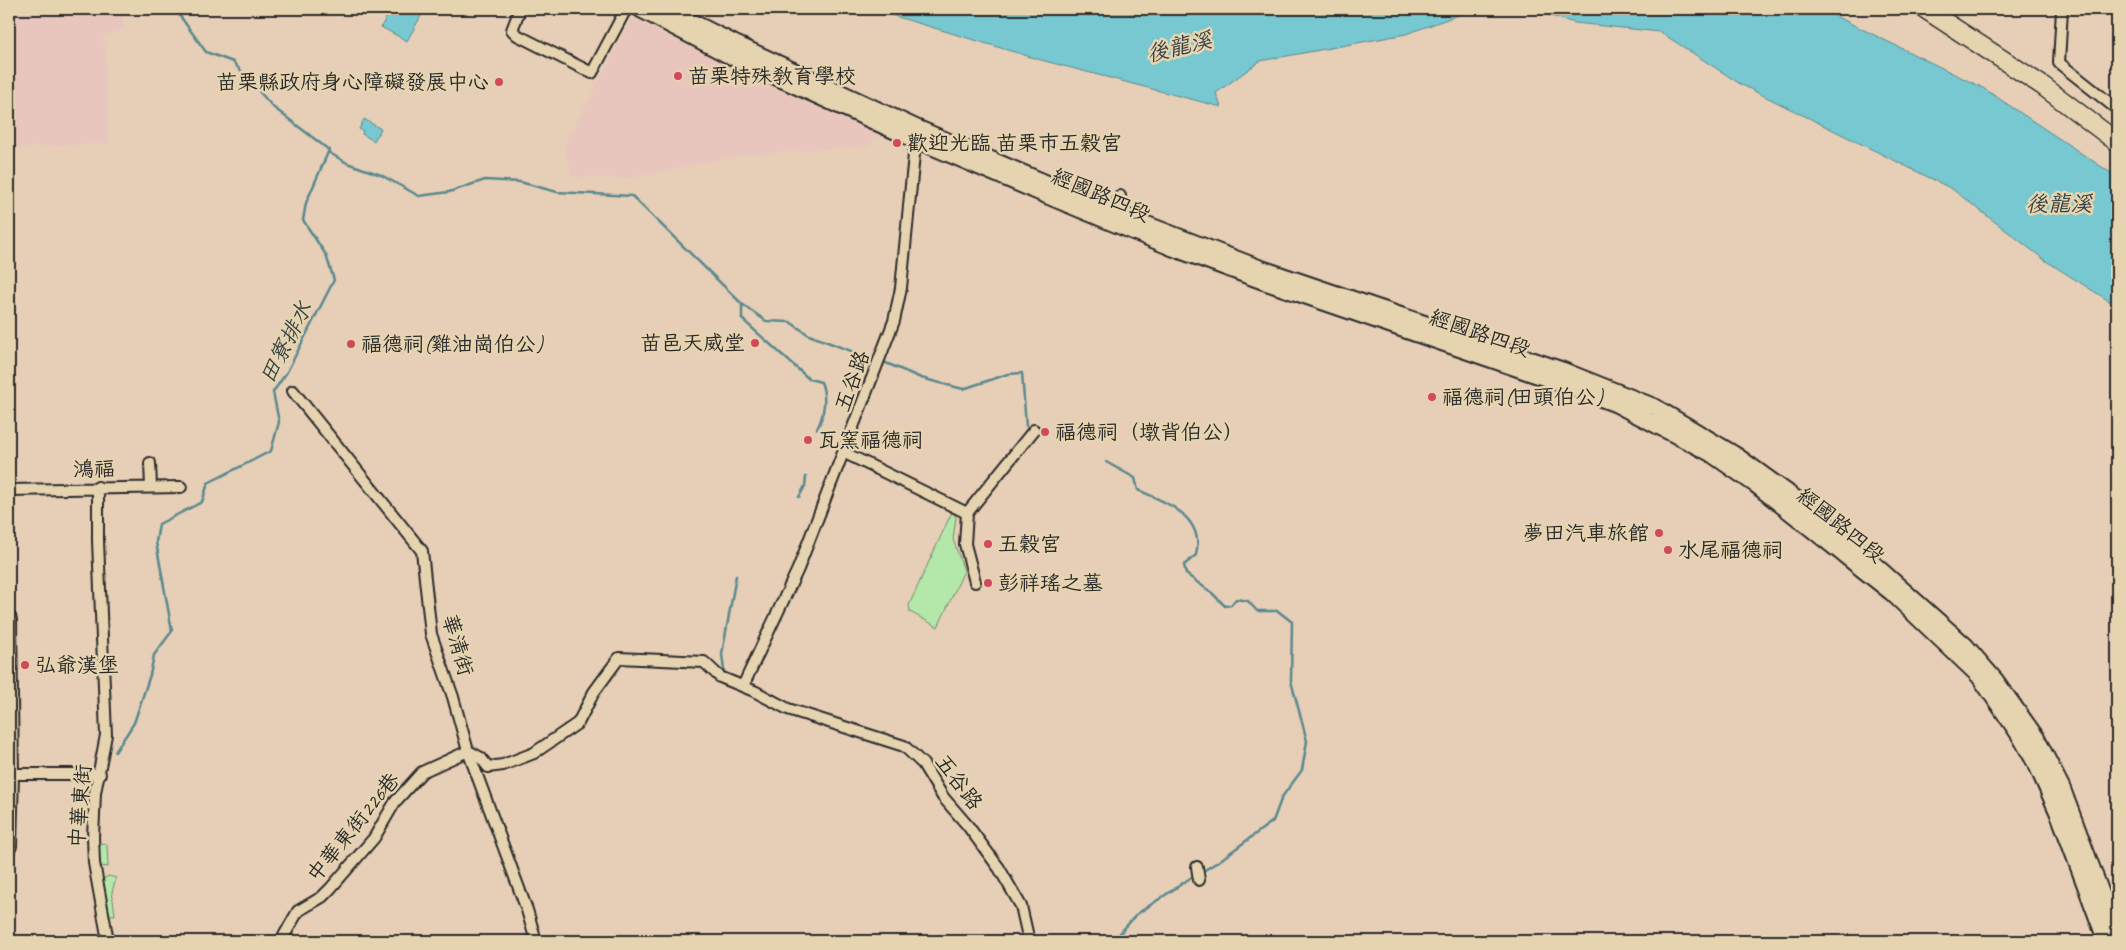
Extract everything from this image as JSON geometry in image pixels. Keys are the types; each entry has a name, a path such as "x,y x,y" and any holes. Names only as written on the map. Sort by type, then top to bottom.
{"highway":[{"path":"1924,9 2043,86 2117,142"},
{"path":"1943,9 2047,76 2117,131"}],"main road":[{"name":"經國路四段","path":"640,9 728,54 1265,282 1413,320 1562,370 1654,407 1737,456 1802,503 1874,564 1965,645 1996,681 2036,737 2062,788 2117,935"},
{"name":"經國路四段","path":"666,9 916,134"},
{"name":"經國路四段","path":"1413,320 1557,382 1616,404 1710,453 1756,485 1892,593 1979,676 2020,736 2037,766 2059,815 2106,941"}],"street":[{"path":"520,9 512,30 517,35 592,74 626,9"},
{"path":"2062,9 2059,63 2117,108"},
{"name":"五谷路","path":"744,686 798,569 845,453 894,321 901,288 916,134"},
{"path":"1112,217 1120,196"},
{"name":"華清街","path":"293,391 422,551 431,634 453,697 468,751 527,910 536,941"},
{"path":"976,582 964,544 967,513 1034,430"},
{"path":"845,453 967,513"},
{"path":"150,463 151,487"},
{"name":"中華東街","path":"98,487 98,542 106,735 95,793 93,837 94,863 108,941"},
{"name":"鴻福","path":"9,490 181,487"},
{"path":"9,619 9,846"},
{"name":"五谷路","path":"468,751 481,758 488,767 503,765 547,746 578,723 594,692 619,658 704,662 720,677 744,686 788,709 904,746 911,752 923,764 943,797 968,826 999,868 1021,906 1029,941"},
{"name":"中華東街226巷","path":"281,941 298,911 322,897 330,889 374,838 395,802 422,772 468,751"},
{"path":"10,774 100,774"},
{"path":"1197,867 1199,880"}],"shaded area":[{"path":"9,9 122,9 124,30 104,35 109,143 9,148"},
{"name":"苗栗特殊教育學校","path":"632,19 877,133 869,146 743,155 625,179 572,176 564,146"}],"green space":[{"path":"952,512 956,517 953,539 964,571 938,627 910,612 909,605"},
{"path":"102,843 107,844 108,867 100,866 98,847"},
{"path":"109,876 116,878 112,892 115,915 107,915 101,880"}],"water":[{"path":"391,9 413,9 422,14 407,41 381,27"},
{"name":"後龍溪","path":"843,9 1475,9 1406,34 1260,61 1216,93 1221,107 1041,60 891,15"},
{"name":"後龍溪","path":"1526,9 1821,9 1983,88 2117,177 2117,306 2046,261 1952,189 1742,85 1660,32 1575,23"},
{"path":"364,119 381,129 374,141 362,134 363,131 359,129"}],"waterway":[{"name":"田寮排水","path":"115,752 134,723 150,675 154,655 172,631 156,542 159,524 202,502 208,483 271,451 279,422 273,392 287,372 334,280 326,255 303,220 306,203 329,150 273,107 233,62 206,52 175,9"},
{"path":"328,152 347,163 381,175 419,196 449,192 485,180 520,182 557,192 632,196 742,304 766,321 790,322 809,335 872,359"},
{"path":"742,305 742,319 809,379 821,382 824,393 824,406 817,429"},
{"path":"886,363 921,378 963,389 1008,374 1022,373 1026,426"},
{"path":"1106,462 1135,478 1138,490 1174,508 1189,521 1194,529 1197,545 1196,555 1184,565 1186,574 1212,593 1225,606 1231,605 1236,599 1248,601 1257,611 1278,611 1292,622 1291,681 1307,741 1302,770 1282,797 1273,821 1200,873"},
{"path":"799,497 805,486 806,477"},
{"path":"724,671 722,654 736,576"},
{"path":"1113,941 1137,914 1195,875"}],"place":[{"name":"苗栗特殊教育學校","path":"678,76"},
{"name":"苗栗縣政府身心障礙發展中心","path":"499,82"},
{"name":"歡迎光臨 苗栗市五穀宮","path":"897,143"},
{"name":"苗邑天威堂","path":"755,343"},
{"name":"福德祠(雞油崗伯公)","path":"351,344"},
{"name":"福德祠(田頭伯公)","path":"1432,397"},
{"name":"福德祠（墩背伯公）","path":"1045,432"},
{"name":"瓦窯福德祠","path":"808,440"},
{"name":"夢田汽車旅館","path":"1659,533"},
{"name":"五穀宮","path":"988,544"},
{"name":"水尾福德祠","path":"1668,550"},
{"name":"彭祥瑤之墓","path":"988,583"},
{"name":"弘爺漢堡","path":"25,665"}]}
